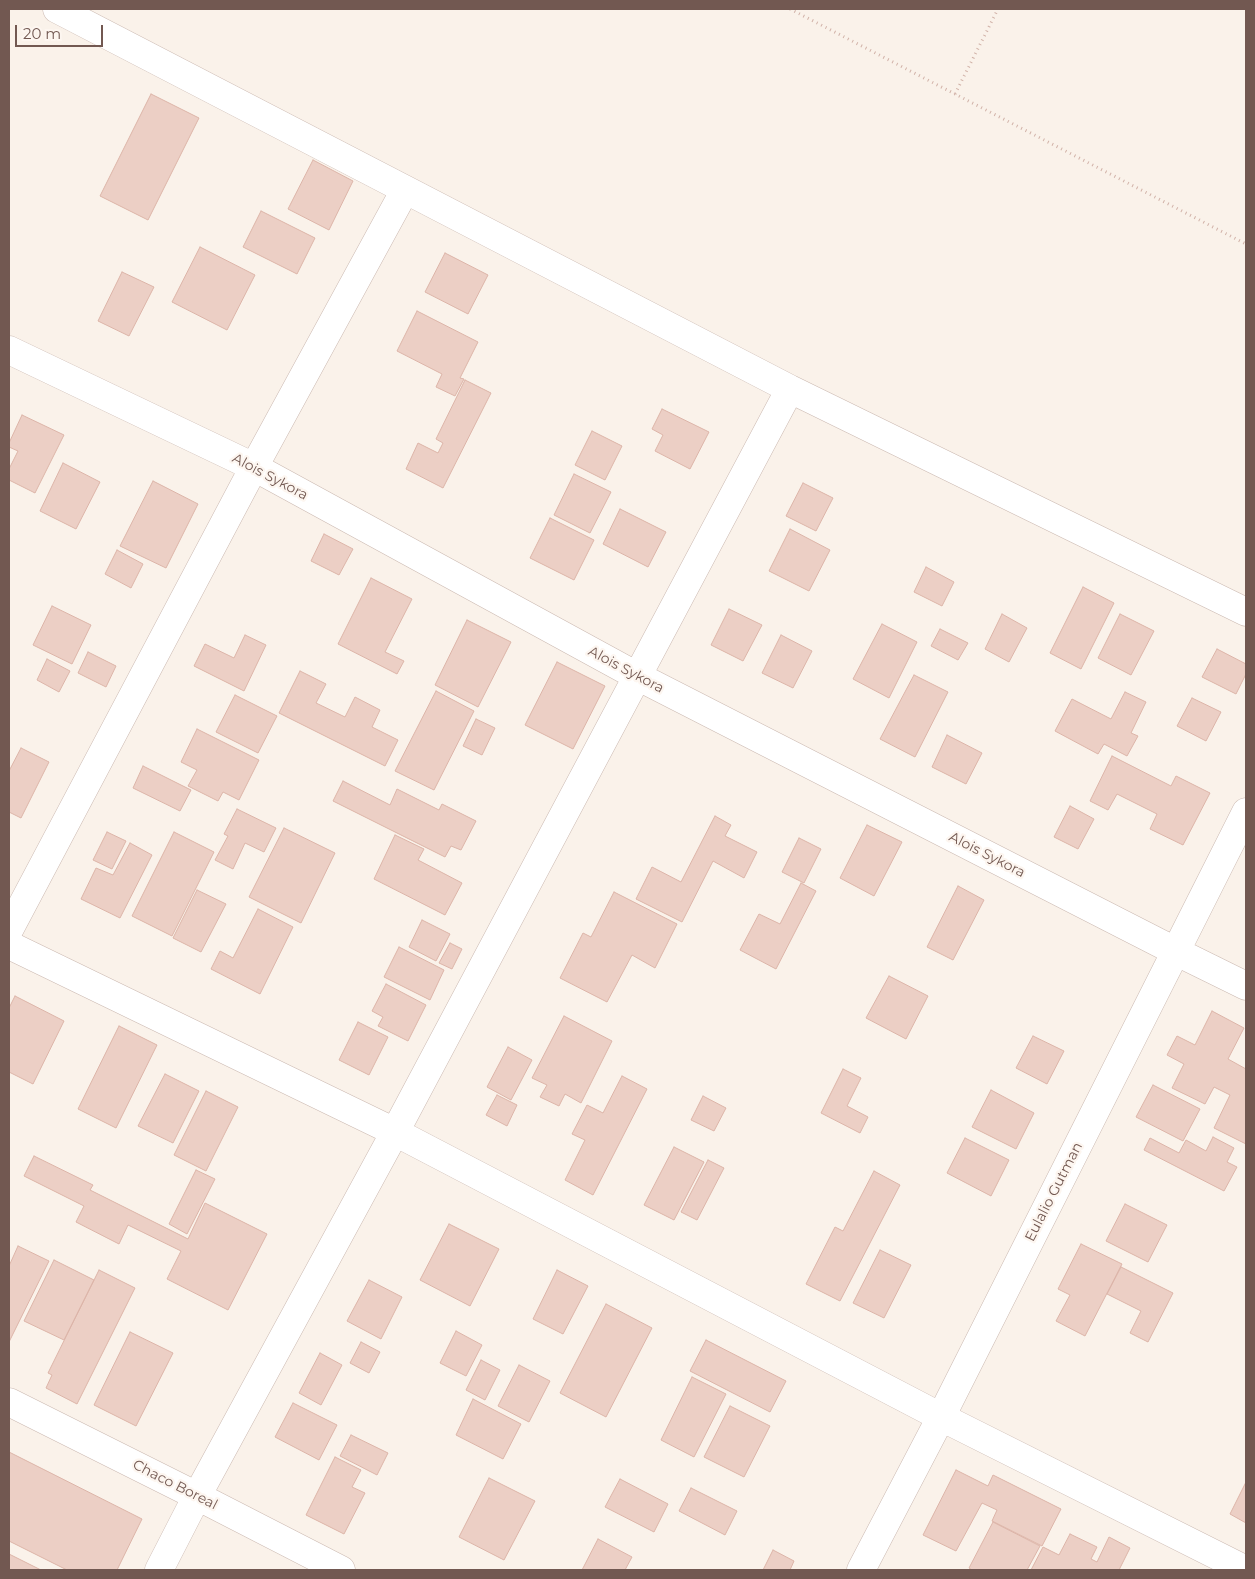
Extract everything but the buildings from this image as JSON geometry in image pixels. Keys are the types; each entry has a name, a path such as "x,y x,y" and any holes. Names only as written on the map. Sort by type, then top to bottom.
{"street":[{"path":"57,9 790,389 1246,612"},
{"path":"9,930 254,468 405,190"},
{"name":"Alois Sykora","path":"9,350 254,468 638,676 1246,986"},
{"path":"159,1570 197,1496 395,1132 790,389"},
{"name":"Eulalio Gutman","path":"861,1570 941,1417 1246,812"},
{"path":"9,945 395,1132 941,1417 1246,1570"},
{"name":"Chaco Boreal","path":"9,1402 341,1570"}],"path":[{"path":"790,9 1246,244"},
{"path":"955,94 998,9"}]}
